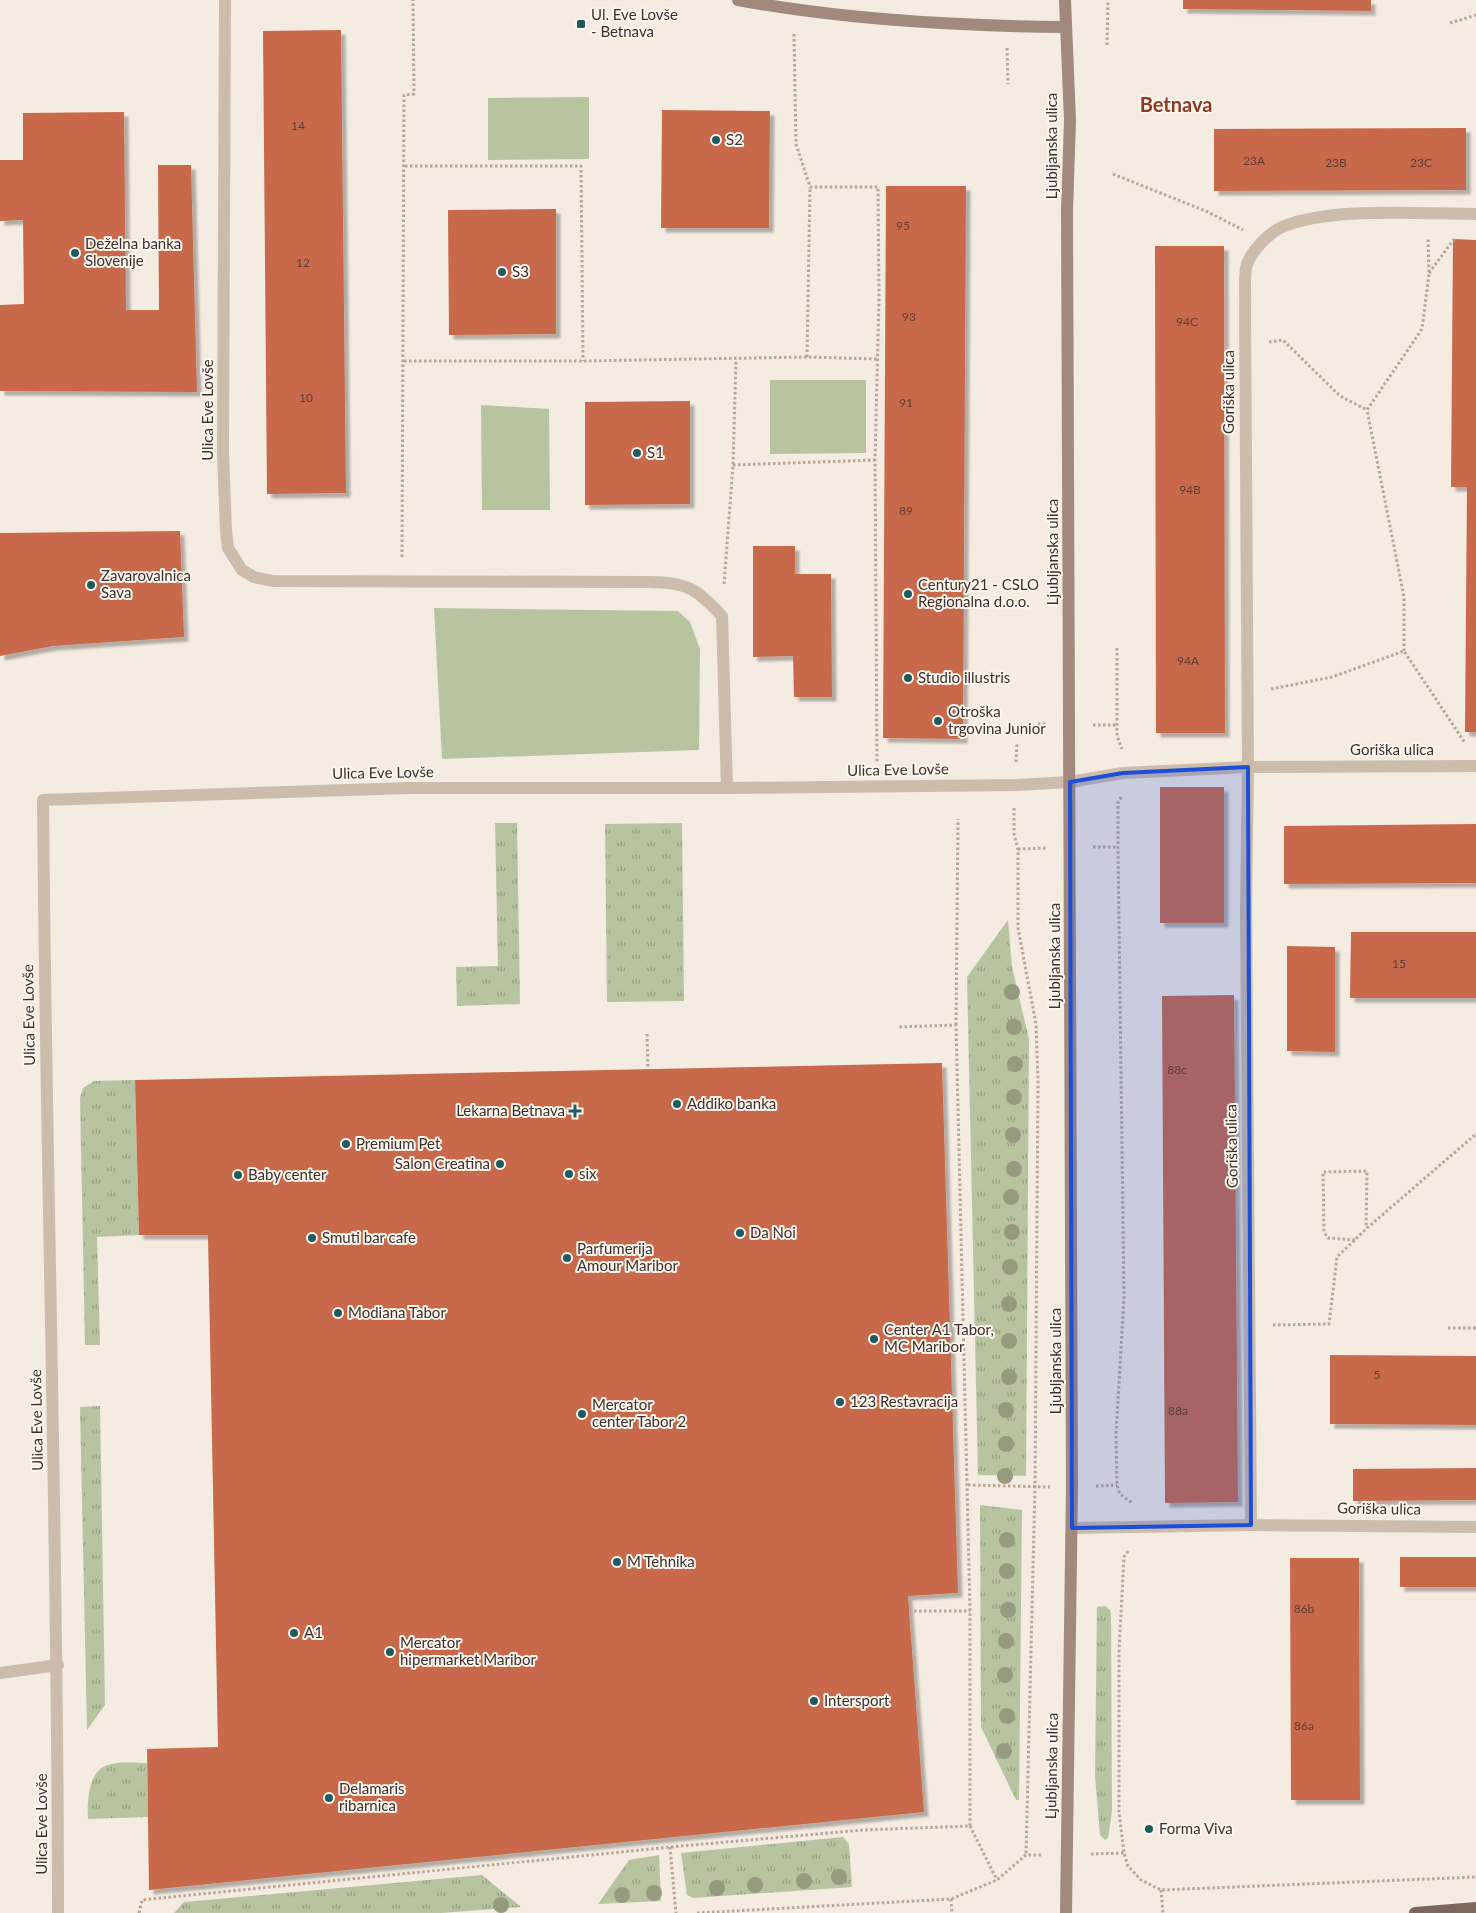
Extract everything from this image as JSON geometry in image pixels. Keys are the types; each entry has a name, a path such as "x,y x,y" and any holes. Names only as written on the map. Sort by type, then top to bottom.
{"main road":[{"path":"1415,1913 1476,1908"}],"street":[{"name":"Ulica Eve Lovše","path":"225,0 223,453 228,548 235,562 254,577 306,582 673,582 688,586 703,595 722,616"},
{"path":"738,0 794,10 986,26 1065,27"},
{"name":"Ljubljanska ulica","path":"1065,0 1070,120 1068,211 1072,1487 1066,1913"},
{"name":"Goriška ulica","path":"1251,1524 1246,908 1248,767 1245,345 1247,264 1263,241 1279,229 1308,219 1363,214 1476,214"},
{"path":"722,616 726,788"},
{"name":"Goriška ulica","path":"1070,782 1123,773 1248,767 1476,766"},
{"name":"Ulica Eve Lovše","path":"58,1913 58,1665 45,1074 43,800 409,788 878,787 1014,785 1070,782"},
{"name":"Goriška ulica","path":"1072,1528 1251,1524 1476,1527"},
{"path":"0,1673 58,1665"}],"path":[{"path":"402,583 404,95 414,94 412,0"},
{"path":"1107,44 1108,0"},
{"path":"794,10 796,144 810,187 807,357"},
{"path":"1450,23 1476,15"},
{"path":"405,166 581,166 583,361"},
{"path":"1113,174 1208,212 1263,241"},
{"path":"810,187 878,187 876,460 878,787"},
{"path":"1428,214 1429,274 1422,329 1367,410 1404,598 1404,651 1466,744"},
{"path":"1429,274 1459,234"},
{"path":"1245,345 1283,340 1340,396 1367,410"},
{"path":"404,361 736,360 807,357 877,359"},
{"path":"722,616 733,465 736,360"},
{"path":"733,465 876,460"},
{"path":"1117,648 1117,736 1123,751"},
{"path":"1247,693 1332,677 1404,651"},
{"path":"697,1913 951,1899 997,1880 1026,1855 1035,1487 1038,1082 1036,1024 1018,928 1014,785"},
{"path":"1123,792 1118,803 1118,847 1124,1298 1116,1434 1117,1485 1120,1494 1132,1502 1130,1548 1124,1557 1119,1651 1119,1812 1124,1853 1128,1866 1141,1880 1161,1890 1476,1878"},
{"path":"958,819 956,1024 968,1485 970,1826 997,1880"},
{"path":"897,1027 956,1024"},
{"path":"647,1034 648,1069"},
{"path":"1249,1326 1329,1324 1338,1257 1366,1229 1476,1134"},
{"path":"1355,1240 1328,1238 1324,1232 1323,1172 1367,1171 1366,1229"},
{"path":"1448,1328 1476,1328"},
{"path":"968,1485 1072,1487 1117,1485"},
{"path":"909,1611 970,1611"},
{"path":"139,1913 142,1900 670,1847 862,1830 970,1826"},
{"path":"670,1847 676,1913"},
{"path":"1067,1855 1124,1853"},
{"path":"1161,1890 1163,1913"},
{"path":"951,1899 952,1913"}],"highlighted area":[{"path":"1248,767 1251,1525 1072,1528 1070,782 1123,773"}],"green space":[{"path":"589,97 589,159 488,160 488,98"},
{"path":"770,380 866,380 866,453 770,454"},
{"path":"481,405 549,409 550,510 482,510"},
{"path":"434,608 678,611 690,622 700,649 699,750 442,759"},
{"path":"495,823 517,823 520,1004 457,1006 456,967 498,966"},
{"path":"682,823 684,1001 607,1002 605,824"},
{"path":"1008,920 1012,967 1029,1039 1026,1476 978,1475 967,977"},
{"path":"135,1080 139,1235 97,1237 100,1345 85,1345 80,1098 83,1088 94,1081"},
{"path":"100,1406 105,1705 87,1730 80,1407"},
{"path":"980,1505 1022,1510 1019,1800 1016,1800 981,1727"},
{"path":"1105,1606 1110,1610 1111,1614 1112,1811 1108,1838 1105,1840 1100,1835 1095,1776 1097,1607"},
{"path":"117,1763 147,1763 148,1817 88,1819 90,1788 96,1773 101,1768"},
{"path":"843,1837 849,1844 852,1887 693,1898 687,1895 681,1853"},
{"path":"659,1855 661,1901 598,1904 629,1860"},
{"path":"482,1875 521,1907 441,1913 174,1913 184,1902"}],"building":[{"path":"1183,0 1371,0 1371,11 1183,9"},
{"path":"341,30 346,493 267,494 263,31"},
{"name":"S2","path":"662,110 770,111 769,228 661,228"},
{"path":"124,112 126,310 159,310 158,165 191,165 197,392 0,391 0,305 24,304 23,220 0,221 0,160 23,160 23,113"},
{"path":"1466,128 1466,190 1214,191 1214,129"},
{"path":"886,186 966,186 963,739 883,738"},
{"name":"S3","path":"556,209 556,334 449,335 448,210"},
{"path":"1453,239 1476,240 1476,732 1465,732 1467,487 1451,487"},
{"path":"1155,246 1224,246 1225,733 1156,733"},
{"name":"S1","path":"690,401 690,504 585,505 585,402"},
{"name":"Zavarovalnica Sava","path":"180,531 184,637 53,646 0,656 0,533"},
{"path":"753,546 795,546 795,574 831,574 832,697 794,697 793,656 753,657"},
{"path":"1160,787 1224,787 1224,923 1160,923"},
{"path":"1476,824 1476,883 1284,884 1284,826"},
{"path":"1351,932 1476,932 1476,998 1350,998"},
{"path":"1287,946 1335,947 1335,1052 1287,1051"},
{"path":"1234,995 1238,1502 1165,1503 1162,996"},
{"name":"Mercator center Tabor 2","path":"942,1063 958,1593 908,1596 924,1812 149,1890 147,1749 218,1747 208,1235 139,1235 135,1080"},
{"path":"1330,1355 1476,1356 1476,1425 1330,1424"},
{"path":"1476,1468 1476,1500 1353,1501 1353,1469"},
{"path":"1400,1557 1476,1557 1476,1587 1400,1587"},
{"path":"1290,1558 1359,1558 1360,1800 1291,1800"}],"place":[{"name":"Ul. Eve Lovše - Betnava","path":"581,24"},
{"name":"S2","path":"716,140"},
{"name":"Deželna banka Slovenije","path":"75,253"},
{"name":"S3","path":"502,272"},
{"name":"S1","path":"637,453"},
{"name":"Zavarovalnica Sava","path":"91,585"},
{"name":"Century21 - CSLO Regionalna d.o.o.","path":"908,594"},
{"name":"Studio illustris","path":"908,678"},
{"name":"Otroška trgovina Junior","path":"938,721"},
{"name":"Addiko banka","path":"677,1104"},
{"name":"Lekarna Betnava","path":"575,1111"},
{"name":"Premium Pet","path":"346,1144"},
{"name":"Salon Creatina","path":"500,1164"},
{"name":"six","path":"569,1174"},
{"name":"Baby center","path":"238,1175"},
{"name":"Da Noi","path":"740,1233"},
{"name":"Smuti bar cafe","path":"312,1238"},
{"name":"Parfumerija Amour Maribor","path":"567,1258"},
{"name":"Modiana Tabor","path":"338,1313"},
{"name":"Center A1 Tabor, MC Maribor","path":"874,1339"},
{"name":"123 Restavracija","path":"840,1402"},
{"name":"Mercator center Tabor 2","path":"582,1414"},
{"name":"M Tehnika","path":"617,1562"},
{"name":"A1","path":"294,1633"},
{"name":"Mercator hipermarket Maribor","path":"390,1652"},
{"name":"Intersport","path":"814,1701"},
{"name":"Delamaris ribarnica","path":"329,1798"},
{"name":"Forma Viva","path":"1149,1829"}],"district":[{"name":"Betnava","path":"1176,105"}]}
